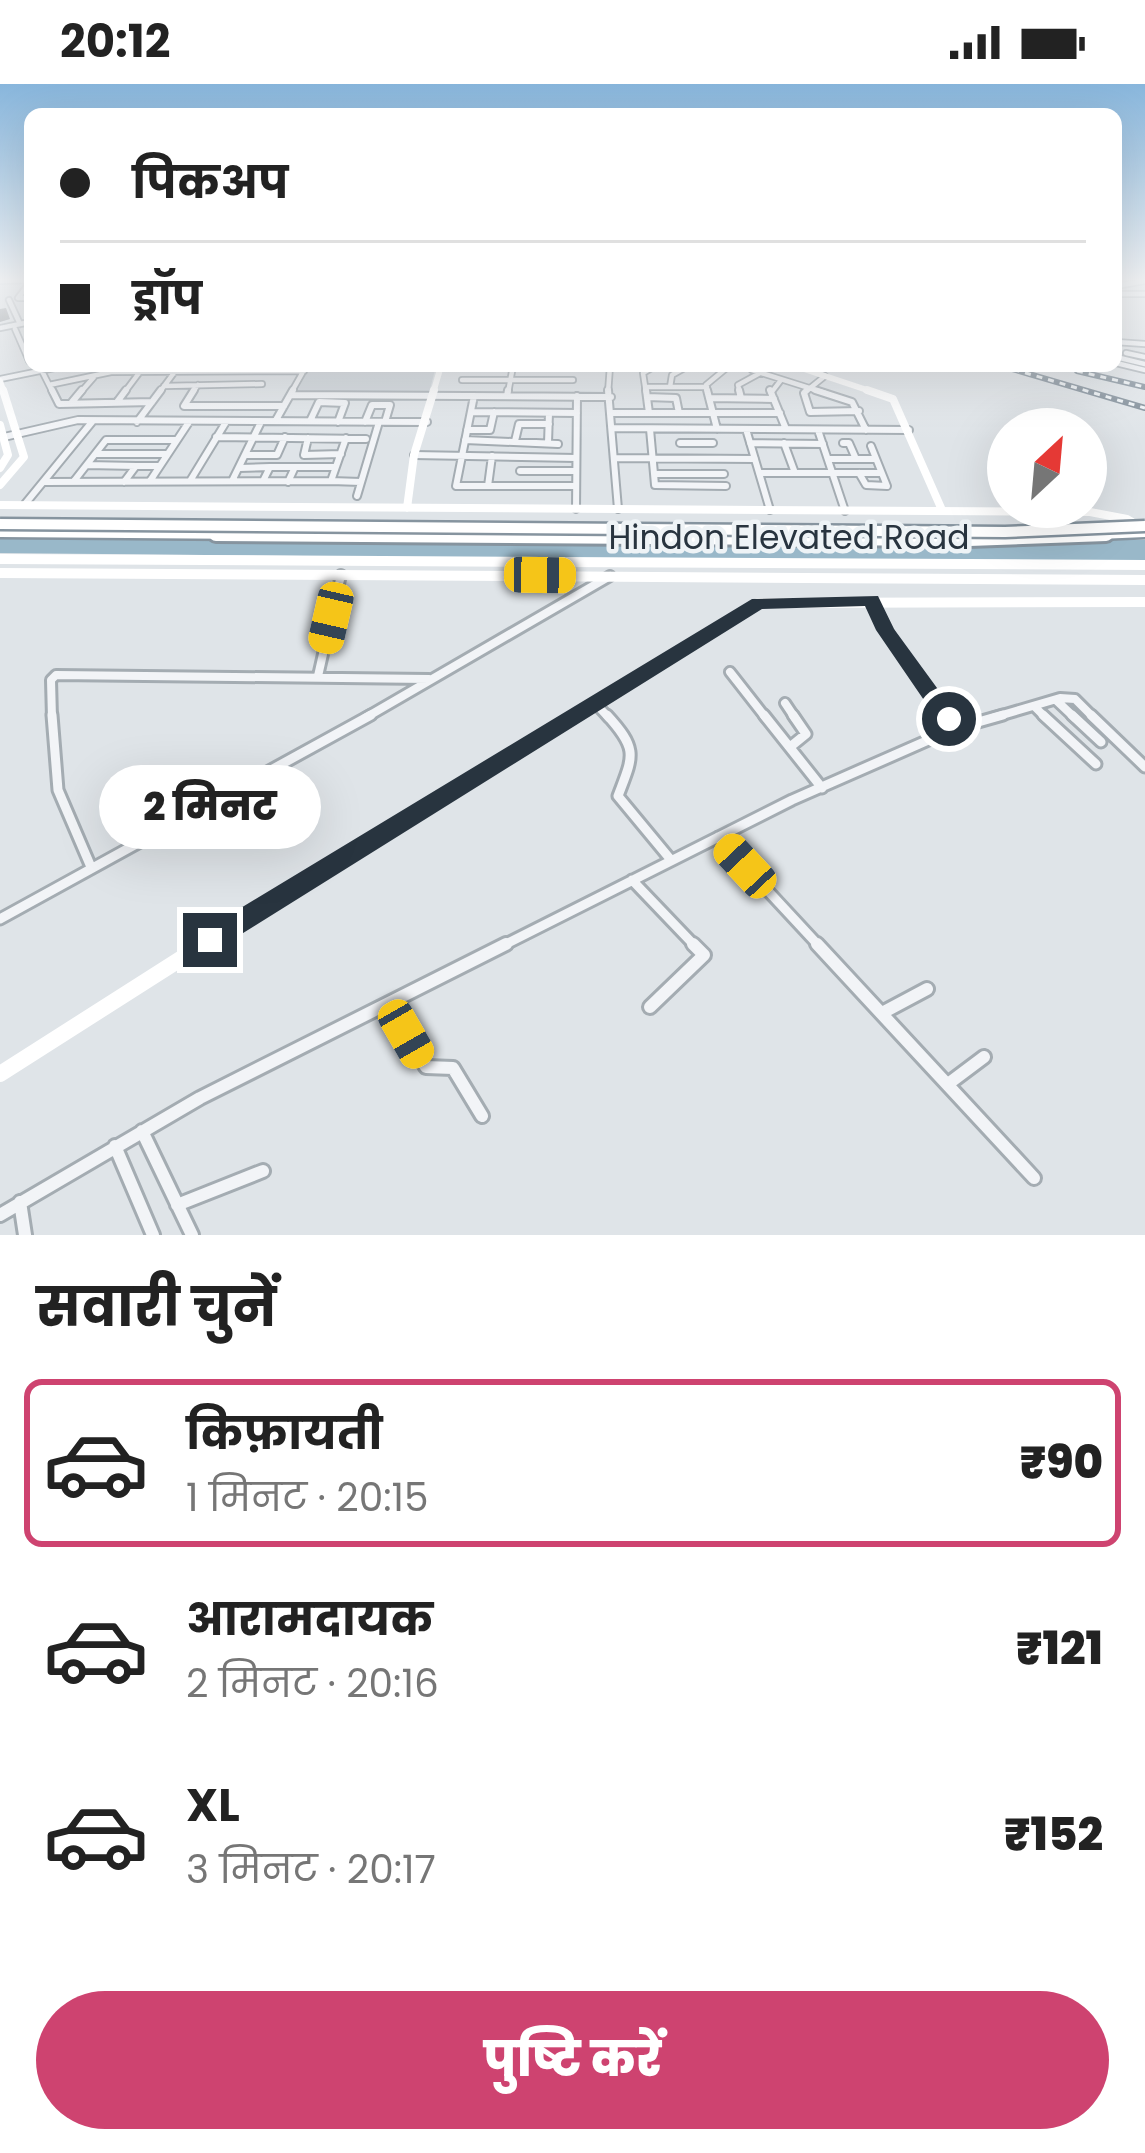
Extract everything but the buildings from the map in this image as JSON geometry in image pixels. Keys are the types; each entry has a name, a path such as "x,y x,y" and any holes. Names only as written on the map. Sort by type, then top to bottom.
{"highway":[{"name":"Hindon Elevated Road","path":"0,528 945,539 1145,526"}],"street":[{"path":"19,333 24,348"},
{"path":"20,340 24,339"},
{"path":"1122,343 1134,345 1145,357 1127,375"},
{"path":"1122,356 1134,345"},
{"path":"17,364 24,362"},
{"path":"1122,364 1134,367"},
{"path":"0,485 25,457 0,380 34,372"},
{"path":"43,372 58,404 152,402"},
{"path":"49,385 140,372"},
{"path":"117,401 140,372"},
{"path":"136,422 175,372"},
{"path":"249,406 266,372"},
{"path":"276,422 303,372"},
{"path":"407,508 414,455 428,422 440,372"},
{"path":"478,380 479,372"},
{"path":"507,397 512,372"},
{"path":"462,380 573,381 573,372"},
{"path":"608,372 618,509"},
{"path":"643,372 649,413"},
{"path":"670,387 671,376 678,372"},
{"path":"717,429 707,387 719,372"},
{"path":"741,398 738,385 755,372"},
{"path":"759,372 852,402 866,430"},
{"path":"813,372 891,397 942,510"},
{"path":"71,403 96,375"},
{"path":"825,376 804,393 810,412 859,411"},
{"path":"782,380 770,389 786,429"},
{"path":"205,406 218,383"},
{"path":"164,386 262,384"},
{"path":"172,422 198,385"},
{"path":"228,406 242,385"},
{"path":"645,387 707,387"},
{"path":"291,395 611,397"},
{"path":"474,396 456,486 575,486"},
{"path":"576,509 577,397"},
{"path":"647,397 676,398 679,413"},
{"path":"708,398 774,399"},
{"path":"310,421 320,402 345,403 338,422"},
{"path":"357,496 390,405 372,405 365,422"},
{"path":"184,406 284,406"},
{"path":"471,412 577,413"},
{"path":"467,430 490,430 494,412"},
{"path":"465,440 553,443 549,412"},
{"path":"612,413 780,413"},
{"path":"4,437 69,421 428,422"},
{"path":"21,505 93,421"},
{"path":"149,482 189,422"},
{"path":"189,482 226,422"},
{"path":"231,482 260,422"},
{"path":"515,441 518,424 549,424"},
{"path":"0,425 8,455 0,468"},
{"path":"613,428 909,430"},
{"path":"650,429 656,485 727,488 713,441 680,441 682,458"},
{"path":"746,429 770,510"},
{"path":"818,430 845,511"},
{"path":"216,437 367,439"},
{"path":"246,454 277,454 285,437"},
{"path":"308,438 304,455 341,454"},
{"path":"331,482 346,438"},
{"path":"79,439 177,440"},
{"path":"74,482 106,440"},
{"path":"750,443 823,444"},
{"path":"784,443 795,473"},
{"path":"843,443 849,443 856,460"},
{"path":"860,473 866,485 887,486 871,446"},
{"path":"96,454 168,454"},
{"path":"98,482 118,454"},
{"path":"414,455 576,458"},
{"path":"488,486 492,456"},
{"path":"519,485 520,456"},
{"path":"615,458 755,459"},
{"path":"828,459 875,459"},
{"path":"87,465 159,466"},
{"path":"124,482 136,466"},
{"path":"240,467 335,467"},
{"path":"263,482 270,467"},
{"path":"288,482 295,467"},
{"path":"520,471 575,471"},
{"path":"655,474 724,473"},
{"path":"759,473 881,473"},
{"path":"44,482 361,482"},
{"path":"0,506 1090,512 1145,526"},
{"path":"0,559 761,577 1145,580"},
{"path":"0,573 226,567 341,575 1145,565"},
{"path":"0,919 434,680 614,571"},
{"path":"318,676 341,575"},
{"path":"761,577 769,600"},
{"path":"0,1074 751,607 769,600 1145,602"},
{"path":"872,600 885,630 949,719 949,730"},
{"path":"730,672 821,788"},
{"path":"91,867 62,806 57,783 51,695 56,675 434,680"},
{"path":"1056,700 1101,742"},
{"path":"0,1215 142,1131 389,1004 718,837 949,730 1056,700 1084,704 1145,767"},
{"path":"595,703 617,724 631,758 632,769 618,796 671,860"},
{"path":"785,703 806,734 790,747"},
{"path":"1034,706 1096,764"},
{"path":"718,837 1034,1178"},
{"path":"632,880 704,956 650,1006"},
{"path":"882,1013 927,988"},
{"path":"389,1004 426,1067 453,1068 482,1116"},
{"path":"948,1084 984,1057"},
{"path":"142,1131 191,1235"},
{"path":"115,1146 153,1235"},
{"path":"177,1205 263,1171"},
{"path":"20,1202 25,1235"}],"shaded area":[{"path":"307,372 434,372 428,397 294,397"}],"water":[{"path":"0,532 1145,540 1145,560 1002,563 0,553"}],"railway":[{"path":"1022,372 1145,408"},
{"path":"1081,372 1145,387"}],"route":[{"path":"210,940 758,603 872,600 885,630 949,719"}]}
